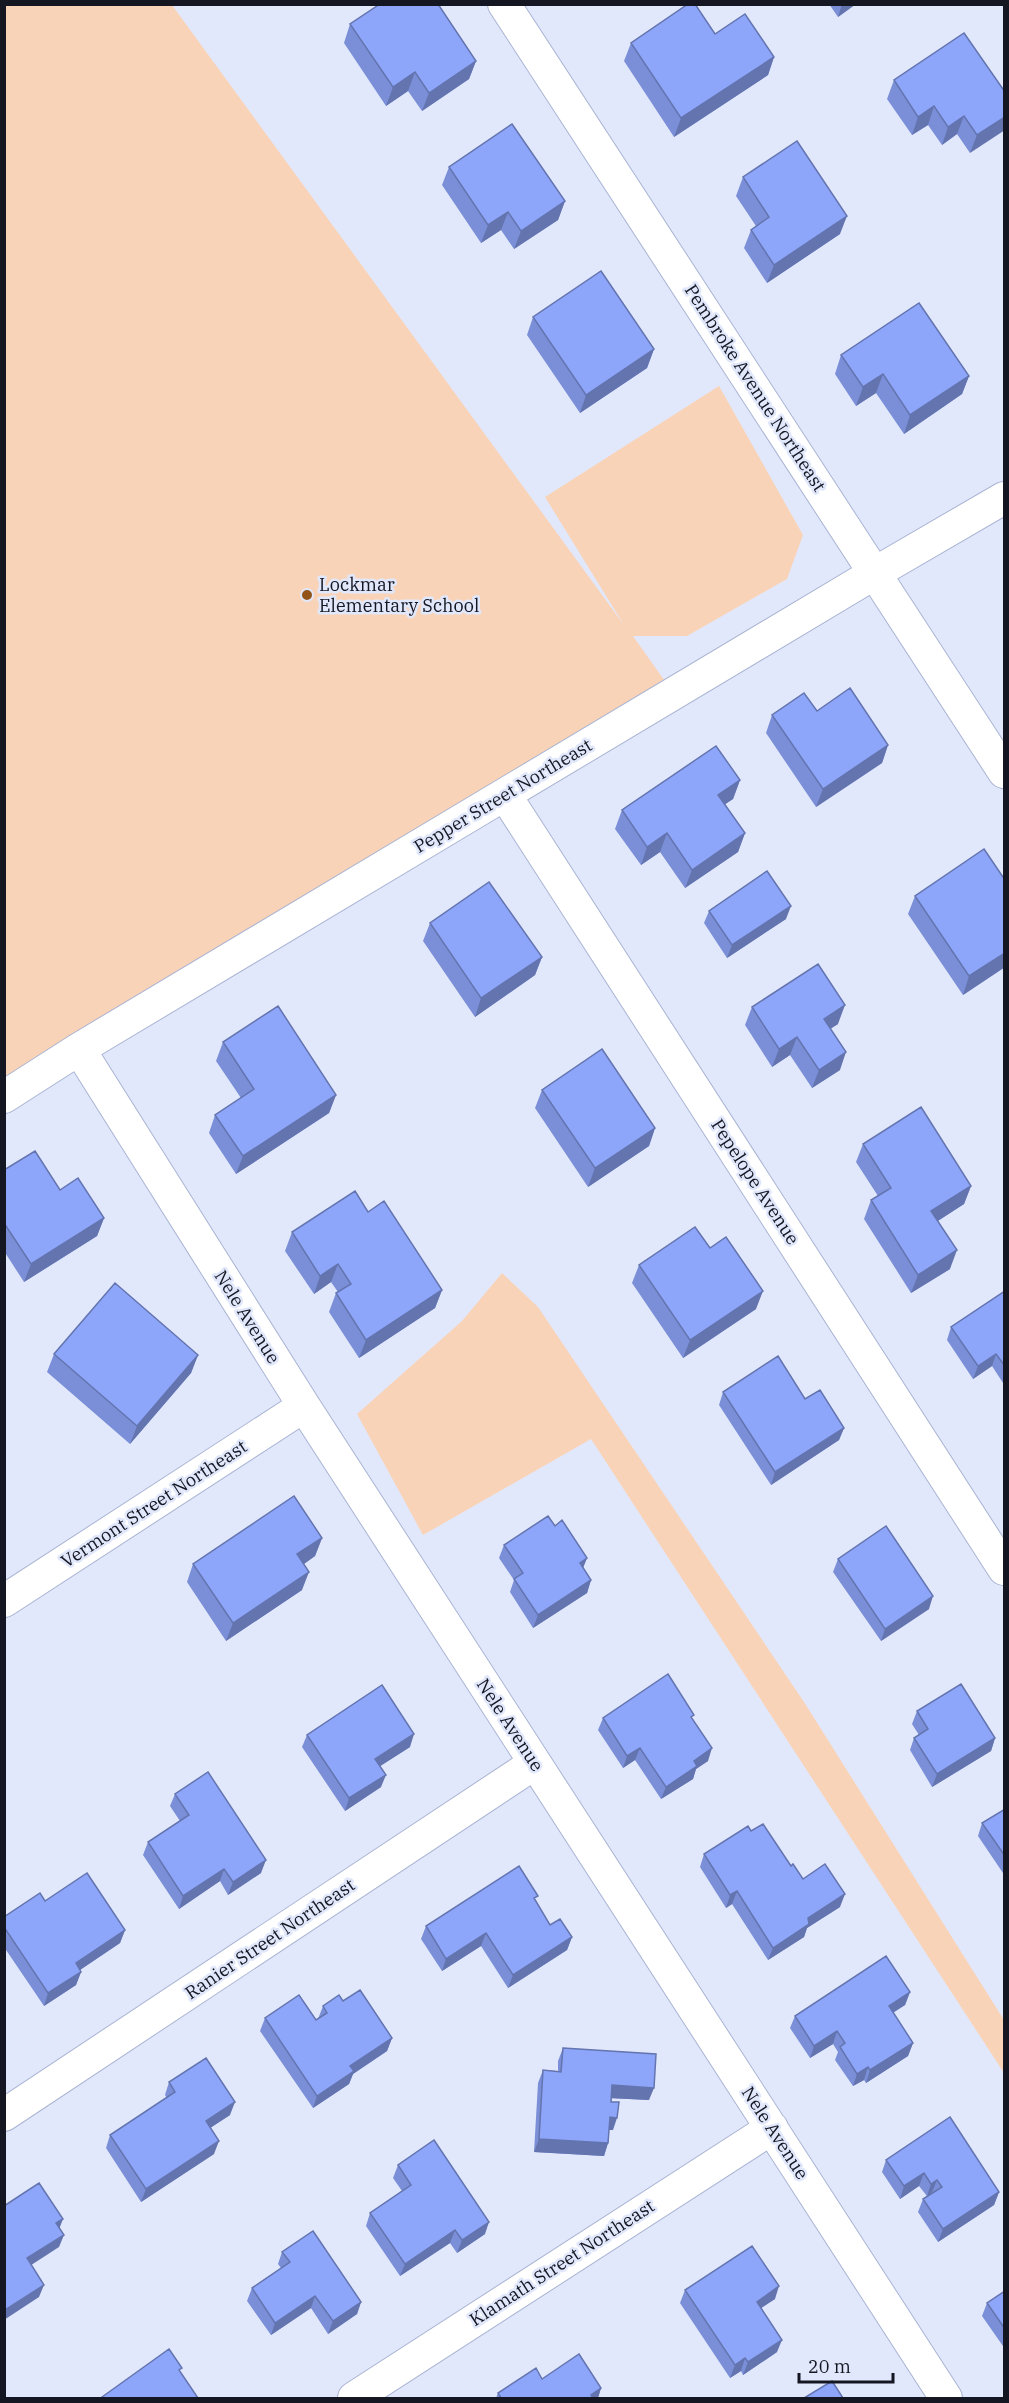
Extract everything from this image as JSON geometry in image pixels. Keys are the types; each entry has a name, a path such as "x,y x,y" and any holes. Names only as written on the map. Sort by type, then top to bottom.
{"street":[{"name":"Pembroke Avenue Northeast","path":"504,4 1005,772"},
{"name":"Pepper Street Northeast","path":"4,1097 79,1049 875,573 1005,498"},
{"name":"Pepelope Avenue","path":"505,795 1005,1569"},
{"name":"Nele Avenue","path":"79,1049 304,1406 946,2398"},
{"name":"Vermont Street Northeast","path":"4,1601 304,1406"},
{"name":"Ranier Street Northeast","path":"4,2115 535,1763"},
{"name":"Klamath Street Northeast","path":"354,2398 771,2128"}],"shaded area":[{"name":"Lockmar Elementary School","path":"5,5 172,5 624,625 545,497 719,386 803,535 787,579 687,636 633,636 674,694 5,1104"},
{"path":"502,1273 538,1307 804,1702 1004,2020 1004,2073 591,1439 423,1535 357,1414 462,1321"}],"building":[{"path":"380,4 438,4 476,61 429,93 415,72 393,87 350,24"},
{"path":"688,4 695,4 715,34 745,14 774,57 681,118 631,43"},
{"path":"964,33 1005,92 1005,117 977,135 964,116 948,127 934,106 918,117 894,80"},
{"path":"512,124 565,201 521,231 508,212 488,225 449,167"},
{"path":"797,141 847,216 774,265 751,230 769,217 743,177"},
{"path":"601,271 654,349 586,395 533,317"},
{"path":"919,303 969,376 910,415 883,374 863,387 841,355"},
{"path":"850,688 888,745 823,789 772,715 804,693 817,711"},
{"path":"716,746 740,780 718,795 745,833 692,870 667,833 647,847 622,810"},
{"path":"984,849 1005,880 1005,953 969,976 915,896"},
{"path":"767,871 791,906 732,945 709,911"},
{"path":"489,882 542,957 481,998 430,923"},
{"path":"818,964 845,1005 824,1019 846,1052 819,1070 797,1037 779,1049 752,1007"},
{"path":"278,1006 336,1095 243,1156 215,1115 254,1089 223,1042"},
{"path":"602,1049 655,1128 595,1168 542,1090"},
{"path":"921,1107 971,1186 931,1211 957,1250 918,1275 871,1200 891,1188 863,1144"},
{"path":"35,1151 60,1190 78,1178 104,1218 31,1264 4,1223 4,1170"},
{"path":"355,1191 368,1212 384,1201 442,1290 366,1340 336,1293 351,1284 338,1264 320,1276 292,1232"},
{"path":"695,1227 710,1248 726,1237 763,1291 690,1340 639,1265"},
{"path":"115,1283 198,1355 137,1426 54,1354"},
{"path":"1005,1291 1005,1366 996,1354 978,1366 951,1327"},
{"path":"778,1356 805,1399 820,1390 844,1428 775,1472 723,1392"},
{"path":"294,1496 322,1538 297,1554 309,1572 233,1623 193,1564"},
{"path":"548,1516 555,1526 562,1520 587,1558 580,1563 591,1580 538,1615 514,1579 523,1573 504,1545"},
{"path":"886,1526 933,1596 885,1629 838,1559"},
{"path":"668,1674 694,1715 691,1717 712,1748 694,1761 697,1766 666,1787 640,1748 627,1756 603,1718"},
{"path":"961,1684 995,1738 937,1774 914,1738 928,1729 917,1711"},
{"path":"382,1685 414,1734 375,1759 386,1775 349,1798 307,1735"},
{"path":"208,1772 266,1860 233,1882 224,1869 183,1896 148,1842 189,1815 175,1794"},
{"path":"1005,1809 1005,1856 982,1823"},
{"path":"763,1824 791,1866 793,1864 803,1879 825,1864 845,1894 808,1918 809,1924 773,1948 737,1891 730,1895 704,1854 748,1826 751,1831"},
{"path":"519,1866 538,1896 534,1898 550,1925 560,1919 572,1937 513,1975 486,1933 446,1959 426,1926"},
{"path":"87,1873 125,1930 76,1963 81,1972 48,1993 4,1927 4,1917 40,1893 45,1901"},
{"path":"886,1956 910,1992 889,2006 913,2043 870,2070 868,2067 857,2074 840,2047 845,2043 837,2031 814,2046 795,2016"},
{"path":"360,1990 392,2038 350,2066 354,2071 317,2096 265,2018 299,1995 316,2020 327,2013 323,2006 339,1995 343,2001"},
{"path":"563,2048 656,2054 654,2088 612,2085 611,2102 619,2102 617,2118 610,2117 608,2143 539,2139 543,2070 561,2072"},
{"path":"206,2058 235,2102 206,2121 219,2141 146,2189 110,2135 175,2092 169,2082"},
{"path":"950,2117 999,2192 943,2229 923,2199 942,2187 937,2180 931,2184 924,2173 904,2186 886,2160"},
{"path":"434,2140 489,2222 462,2240 455,2230 405,2264 370,2213 411,2185 398,2165"},
{"path":"39,2183 63,2219 56,2223 64,2235 27,2258 44,2285 5,2310 4,2206"},
{"path":"313,2231 361,2302 333,2321 315,2296 275,2323 252,2288 290,2262 282,2252"},
{"path":"752,2246 779,2286 757,2302 782,2340 748,2362 745,2358 735,2365 685,2290"},
{"path":"1005,2291 1005,2329 987,2303"},
{"path":"169,2349 182,2368 179,2370 198,2398 102,2397"},
{"path":"579,2354 601,2388 591,2395 593,2398 501,2398 498,2393 536,2368 542,2379"},
{"path":"832,2381 843,2398 804,2398"}],"place":[{"name":"Lockmar Elementary School","path":"307,595"}]}
